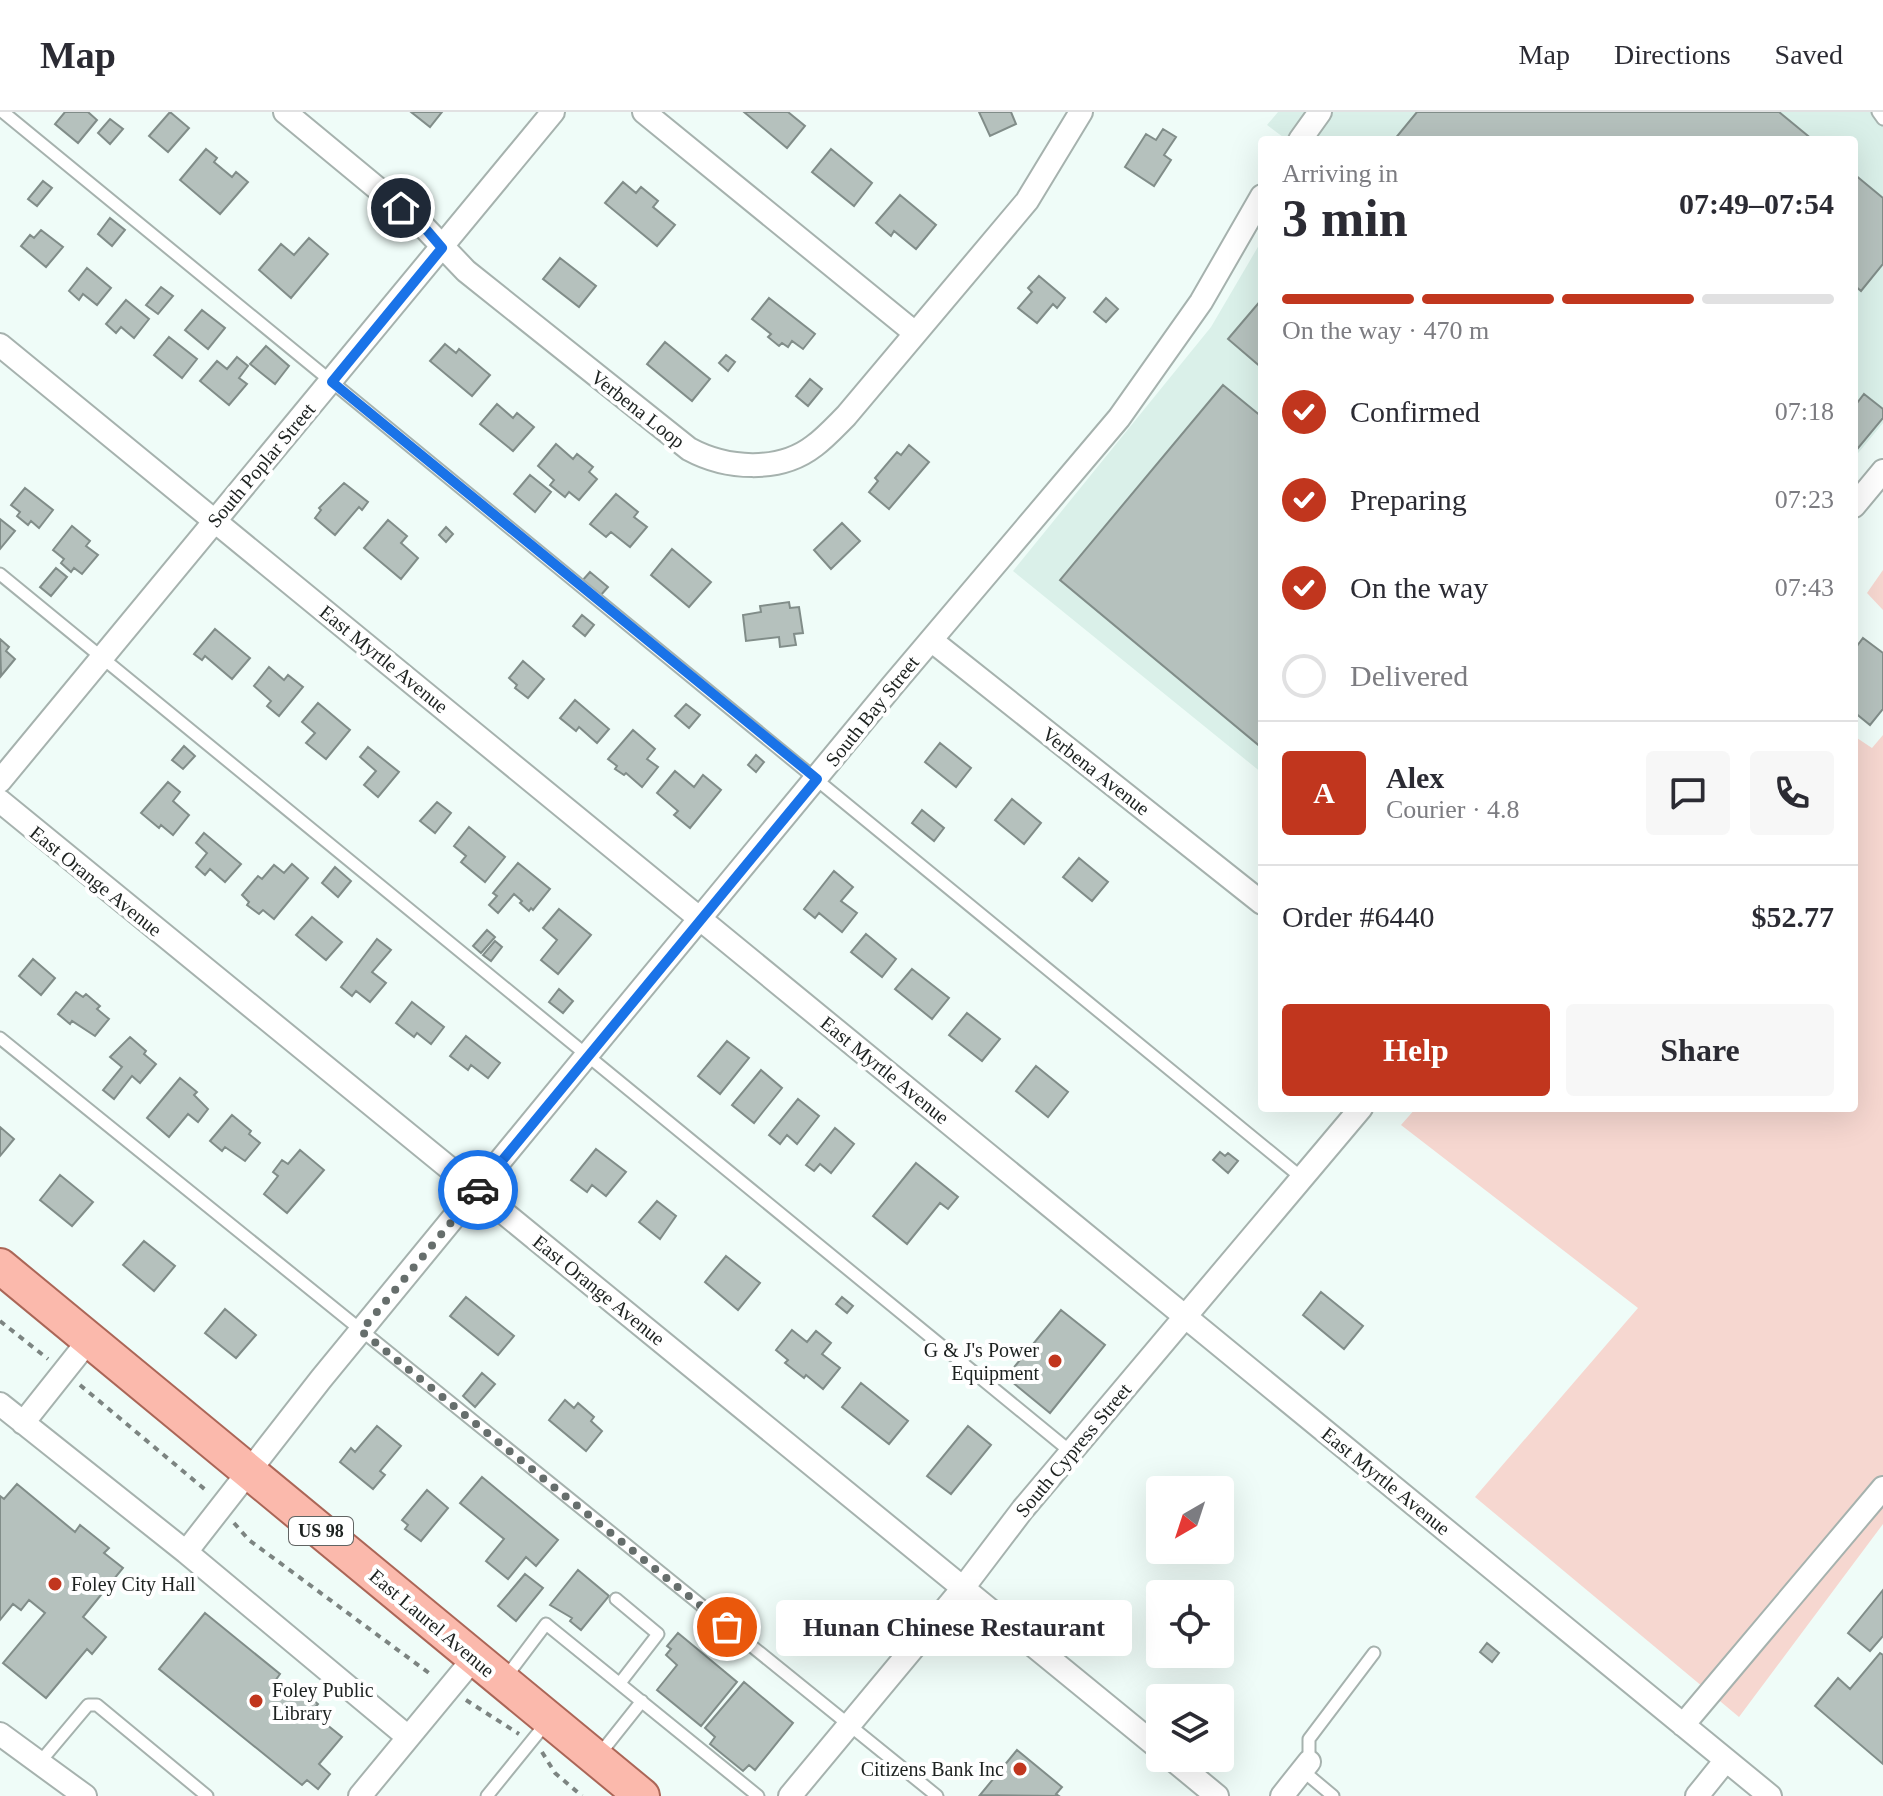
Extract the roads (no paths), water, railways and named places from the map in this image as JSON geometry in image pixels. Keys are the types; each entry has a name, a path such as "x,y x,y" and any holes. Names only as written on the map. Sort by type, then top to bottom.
{"main road":[{"name":"East Laurel Avenue","path":"0,1266 502,1681 540,1731 596,1758 642,1796"}],"street":[{"name":"Verbena Loop","path":"285,112 424,227 442,248 499,299 689,449 707,459 748,466 792,458 812,448 846,416 1027,201 1081,112"},
{"name":"South Poplar Street","path":"0,781 553,112"},
{"path":"644,112 915,333"},
{"path":"1303,136 1320,112"},
{"name":"South Bay Street","path":"186,1552 361,1331 587,1055 931,640 1089,455 1136,395 1201,302 1258,203"},
{"name":"East Myrtle Avenue","path":"0,345 1770,1796"},
{"path":"1858,501 1883,471"},
{"name":"Verbena Avenue","path":"931,640 1258,900"},
{"name":"East Orange Avenue","path":"0,801 1146,1738"},
{"name":"South Cypress Street","path":"790,1796 1071,1452 1358,1112"},
{"path":"23,1423 89,1340"},
{"path":"0,1404 186,1552 408,1737"},
{"path":"1683,1725 1883,1488"},
{"path":"360,1796 474,1658"},
{"path":"0,1734 85,1796"},
{"path":"1697,1796 1726,1760"},
{"path":"1282,1796 1306,1766"},
{"path":"1188,1772 1217,1796"}],"lane":[{"path":"3,112 1302,1178"},
{"path":"1878,112 1883,119"},
{"path":"0,574 1071,1452"},
{"path":"0,1038 937,1796"},
{"path":"616,1599 658,1634 620,1683"},
{"path":"502,1681 546,1624 758,1796"},
{"path":"1333,1796 1306,1766 1309,1739 1374,1653"},
{"path":"596,1758 642,1701"},
{"path":"46,1766 88,1705 97,1705 207,1796"},
{"path":"487,1796 540,1731"}],"place":[{"name":"G & J's Power Equipment","path":"1055,1361"},
{"name":"Foley City Hall","path":"55,1584"},
{"name":"Hunan Chinese Restaurant","path":"727,1627"},
{"name":"Foley Public Library","path":"256,1701"},
{"name":"Citizens Bank Inc","path":"1020,1769"}]}
